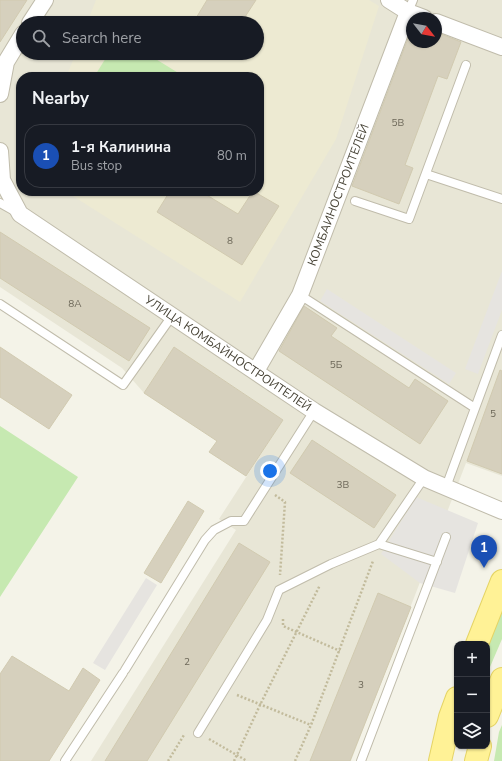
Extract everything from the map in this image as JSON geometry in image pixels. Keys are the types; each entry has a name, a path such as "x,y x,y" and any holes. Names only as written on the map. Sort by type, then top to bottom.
{"main road":[{"path":"478,641 502,581"},
{"path":"488,713 502,679"},
{"path":"440,761 454,706"},
{"path":"476,761 479,749"}],"street":[{"path":"35,16 45,0"},
{"path":"389,0 410,6"},
{"name":"КОМБАИНОСТРОИТЕЛЕЙ","path":"256,371 300,295 410,6"},
{"path":"442,24 502,47"},
{"path":"0,94 3,66 16,45"},
{"name":"УЛИЦА КОМБАЙНОСТРОИТЕЛЕЙ","path":"0,152 2,180 20,214 314,411 424,478 502,511"}],"lane":[{"path":"355,200 409,219 466,65"},
{"path":"426,174 502,199"},
{"path":"0,203 20,214"},
{"path":"300,295 475,408"},
{"path":"0,304 123,385 172,316"},
{"path":"446,487 502,335"},
{"path":"65,761 124,671 205,540 214,530 231,521 244,521 314,411"},
{"path":"198,733 267,620 279,590 330,564 379,544 424,478"},
{"path":"361,761 446,537"},
{"path":"379,544 437,562"}],"path":[{"path":"295,761 311,725 379,544"},
{"path":"234,761 330,564"},
{"path":"225,689 260,705 311,725"},
{"path":"198,733 247,761"}],"shaded area":[{"path":"0,0 502,0 502,476 466,463 351,761 91,761 236,530 219,519 283,420 174,347 144,393 122,368 0,287"},
{"path":"96,0 369,0 379,6 336,139 240,302 73,196 264,196 264,72 68,72 73,60 264,60 264,16 90,16"},
{"path":"502,271 502,310 478,374 465,369"},
{"path":"327,289 456,373 449,384 320,301"},
{"path":"416,497 478,523 455,593 420,583 381,554"},
{"path":"146,578 157,585 105,670 93,663"}],"green space":[{"path":"105,60 157,60 177,72 97,72"},
{"path":"0,426 78,477 0,597"},
{"path":"502,610 502,639 490,667 490,641 489,641"},
{"path":"502,725 502,761 494,761 499,732"}],"building":[{"path":"0,0 27,0 16,16 0,42"},
{"path":"207,0 256,0 246,16 197,16"},
{"path":"442,34 461,42 447,79 438,76 405,165 413,168 399,204 352,186 406,44 406,48 442,48"},
{"path":"167,196 208,196 238,214 250,196 262,196 279,206 242,265 157,212"},
{"path":"0,232 150,328 129,361 0,278"},
{"path":"304,306 337,328 331,336 409,388 415,379 448,401 420,444 279,351"},
{"path":"0,347 72,395 49,429 0,397"},
{"path":"174,347 283,420 246,476 209,452 217,441 144,393"},
{"path":"500,370 502,371 502,474 467,461"},
{"path":"312,440 396,495 374,528 290,473"},
{"path":"188,501 204,511 161,583 144,573"},
{"path":"239,543 270,562 147,761 105,761"},
{"path":"378,593 411,607 350,761 310,761"},
{"path":"12,656 69,691 83,668 100,680 49,761 0,761 0,674"}],"place":[{"name":"1-я Калинина","path":"484,568"}]}
